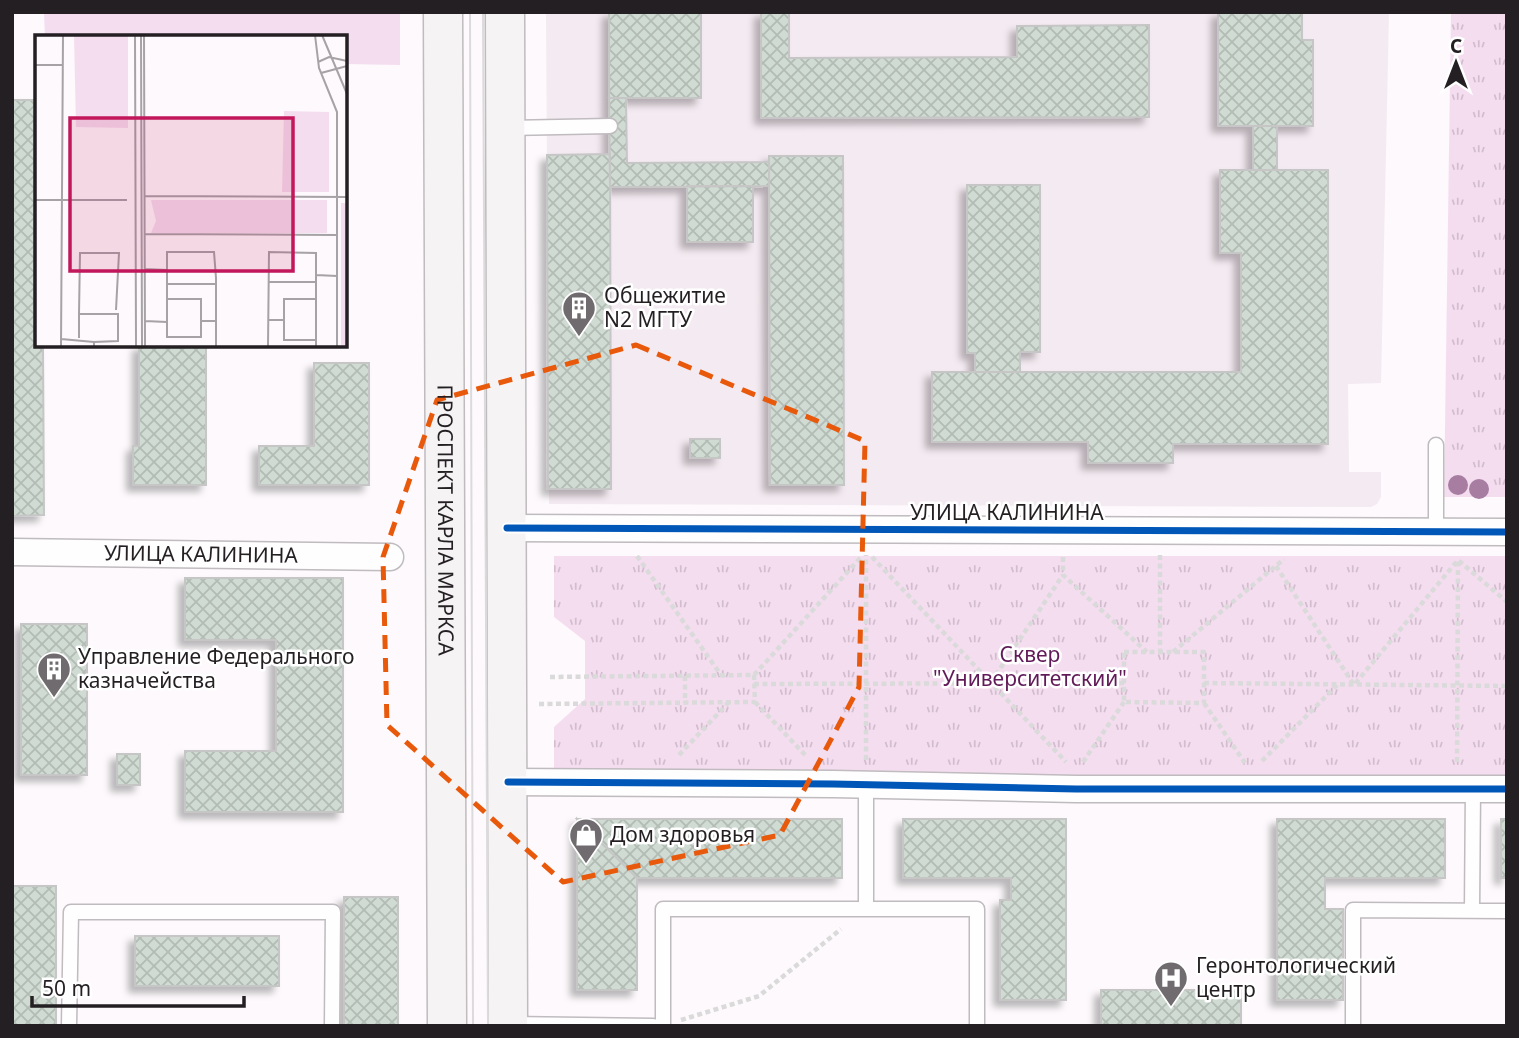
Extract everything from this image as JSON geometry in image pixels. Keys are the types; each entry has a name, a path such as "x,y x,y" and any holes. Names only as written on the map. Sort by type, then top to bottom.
{"main road":[{"name":"ПРОСПЕКТ КАРЛА МАРКСА","path":"443,12 447,1026"},
{"path":"505,12 508,1025"},
{"name":"УЛИЦА КАЛИНИНА","path":"446,528 507,528"}],"street":[{"name":"УЛИЦА КАЛИНИНА","path":"507,528 1507,533"},
{"name":"УЛИЦА КАЛИНИНА","path":"12,552 390,557"},
{"path":"508,782 1076,789 1507,789"}],"lane":[{"path":"506,128 610,126"},
{"path":"1436,445 1436,532"},
{"path":"866,785 866,909"},
{"path":"1465,788 1472,911"},
{"path":"669,1024 663,909 977,909 977,1026"},
{"path":"1353,1026 1353,910 1507,911"},
{"path":"69,1026 71,912 333,912 332,1026"},
{"path":"508,1025 653,1026"}],"path":[{"path":"617,528 722,675"},
{"path":"990,683 1063,575 1063,530"},
{"path":"1160,531 1160,652"},
{"path":"1172,652 1318,531"},
{"path":"833,784 755,702 754,675 866,551"},
{"path":"866,551 1066,763"},
{"path":"866,551 866,785"},
{"path":"1354,685 1458,560"},
{"path":"1458,560 1507,602"},
{"path":"1458,560 1456,685 1465,788"},
{"path":"1276,566 1354,685"},
{"path":"1063,575 1147,652"},
{"path":"1083,763 1125,702 1125,652 1204,652 1204,703 1251,772"},
{"path":"549,677 754,675"},
{"path":"685,676 685,703"},
{"path":"754,684 1125,683"},
{"path":"1204,683 1507,685"},
{"path":"1261,762 1338,685"},
{"path":"653,783 729,702"},
{"path":"549,704 755,702"},
{"path":"1125,702 1204,703"},
{"path":"669,1024 759,996 866,909"}],"highlighted area":[{"path":"636,345 865,441 859,687 780,835 563,882 387,725 383,557 437,400"}],"shaded area":[{"path":"546,12 1389,12 1381,383 1348,384 1349,472 1381,472 1381,497 1377,504 1371,507 549,504"}],"green space":[{"path":"44,12 400,12 400,65 346,64 346,35 45,35"},
{"path":"1451,12 1507,12 1507,497 1444,497"},
{"name":"Сквер \"Университетский\"","path":"554,556 1507,556 1507,778 554,778 554,727 585,699 585,641 554,617"}],"building":[{"path":"609,12 701,12 701,98 609,98"},
{"path":"761,12 789,12 789,58 1017,57 1017,26 1149,25 1149,117 761,118"},
{"path":"1218,12 1302,12 1302,40 1313,40 1313,126 1218,126"},
{"path":"609,98 626,98 627,163 769,162 769,186 610,187"},
{"path":"12,100 35,100 35,346 43,346 44,515 12,516"},
{"path":"1253,126 1277,126 1277,170 1253,170"},
{"name":"Общежитие N2 МГТУ","path":"610,154 611,489 548,489 547,155"},
{"path":"769,156 843,156 844,485 770,485"},
{"path":"1220,170 1328,170 1328,444 1173,444 1173,463 1088,463 1088,442 932,442 932,372 1241,372 1241,253 1220,253"},
{"path":"967,185 1040,185 1040,352 1020,352 1020,372 975,372 975,353 967,353"},
{"path":"687,186 753,186 753,242 687,242"},
{"path":"139,346 206,346 206,485 133,485 133,446 139,446"},
{"path":"314,363 369,363 369,485 259,485 259,446 314,446"},
{"path":"690,439 720,439 720,458 690,458"},
{"path":"185,578 343,578 343,812 185,812 185,751 276,751 276,640 185,640"},
{"name":"Управление Федерального казначейства","path":"21,624 87,624 87,775 21,775"},
{"path":"117,754 140,754 140,785 117,785"},
{"path":"577,819 637,878 637,990 577,990"},
{"path":"577,819 842,819 842,878 637,878"},
{"path":"903,819 1066,819 1066,1000 1000,1000 1000,900 1011,900 1011,878 903,878"},
{"path":"1277,819 1445,819 1445,878 1325,878 1325,909 1343,909 1343,1000 1277,1000"},
{"path":"1501,819 1507,819 1507,878 1501,878"},
{"path":"12,886 56,886 56,1026 12,1026"},
{"path":"344,897 398,897 398,1026 344,1026"},
{"path":"135,936 279,936 279,986 135,986"},
{"name":"Геронтологический центр","path":"1101,990 1241,990 1241,1026 1101,1026"}],"tram line":[{"path":"470,12 473,1026"},
{"path":"483,12 488,1026"}],"cycle path":[{"path":"507,528 1507,532"},
{"path":"508,782 1076,789 1507,789"}],"place":[{"name":"Общежитие N2 МГТУ","path":"579,338"},
{"name":"Управление Федерального казначейства","path":"54,699"},
{"name":"Дом здоровья","path":"586,865"},
{"name":"Геронтологический центр","path":"1171,1008"}]}
